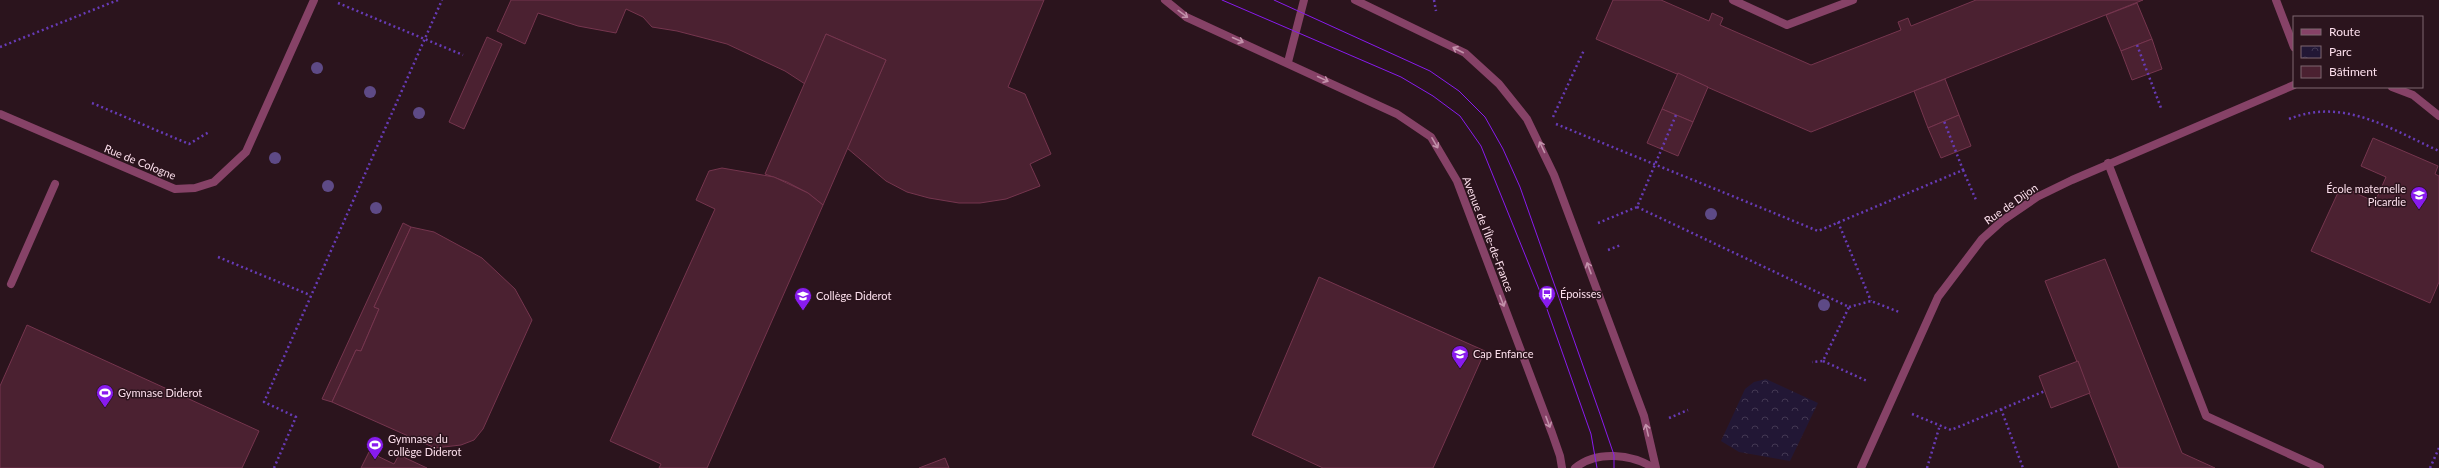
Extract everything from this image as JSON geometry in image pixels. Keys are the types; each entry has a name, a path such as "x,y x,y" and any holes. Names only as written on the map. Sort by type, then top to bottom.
{"street":[{"name":"Rue de Cologne","path":"0,114 174,189 195,188 214,182 246,152 314,0"},
{"name":"Avenue de l’Île-de-France","path":"1165,0 1186,17 1288,62 1397,114 1431,137 1457,181 1552,433 1560,456 1562,468"},
{"path":"1288,62 1304,0"},
{"path":"1355,0 1466,53 1499,84 1527,119 1554,175 1644,416 1655,468"},
{"path":"1733,0 1787,25 1853,0"},
{"path":"2276,0 2293,44"},
{"name":"Rue de Dijon","path":"1861,468 1938,297 1982,240 2002,221 2036,197 2108,163 2293,85"},
{"path":"2395,88 2413,95 2439,116"},
{"path":"2108,163 2206,416 2320,468"},
{"path":"11,284 55,184"},
{"path":"1575,468 1596,458 1614,456 1644,462 1655,468"}],"path":[{"path":"0,47 118,0"},
{"path":"274,468 296,417 264,402 310,295 442,0"},
{"path":"1434,0 1437,17"},
{"path":"335,2 463,55"},
{"path":"2137,45 2161,108"},
{"path":"1584,50 1551,122 1818,231 1963,170"},
{"path":"92,103 189,144 209,132"},
{"path":"2289,119 2304,113 2341,110 2366,117 2439,151"},
{"path":"1592,225 1637,207 1676,115"},
{"path":"1944,121 1976,200"},
{"path":"1637,207 1849,306 1871,301 1899,312"},
{"path":"1838,222 1871,301"},
{"path":"1602,252 1620,245"},
{"path":"218,257 310,295"},
{"path":"1823,361 1849,306"},
{"path":"1812,362 1823,361 1867,381"},
{"path":"1890,405 1951,430 2045,392"},
{"path":"2001,409 2023,468"},
{"path":"1667,419 1688,410"},
{"path":"1927,468 1940,425"},
{"path":"2430,468 2439,448"}],"green space":[{"path":"1766,379 1818,403 1790,461 1739,452 1721,441 1745,389 1754,382"}],"building":[{"path":"511,0 1044,0 1008,87 1025,94 1051,154 1030,164 1040,186 1006,199 980,203 959,203 929,198 907,192 886,181 847,148 886,60 826,34 805,84 785,71 727,44 677,31 652,27 643,17 626,9 616,33 578,26 538,13 525,44 497,31"},
{"path":"1613,0 1661,0 1709,21 1712,13 1723,18 1720,25 1811,65 1901,30 1898,22 1908,18 1911,26 1976,0 2143,0 1811,132 1596,39"},
{"path":"2137,3 2152,39 2121,51 2106,15"},
{"path":"826,34 886,60 823,205 808,193 787,182 765,174"},
{"path":"487,37 502,44 464,129 449,122"},
{"path":"2152,39 2162,69 2132,80 2121,51"},
{"path":"1678,73 1708,87 1693,122 1662,109"},
{"path":"1945,79 1959,115 1928,128 1914,91"},
{"path":"1662,109 1693,122 1678,156 1647,143"},
{"path":"1959,115 1971,146 1941,158 1928,128"},
{"path":"2373,138 2438,166 2435,174 2439,176 2439,282 2430,303 2311,251 2341,186 2375,202 2386,177 2361,166"},
{"path":"722,168 774,177 808,193 823,205 707,468 659,468 661,464 610,441 715,209 696,200 709,171"},
{"path":"403,223 411,227 374,307 379,309 361,351 356,350 332,402 322,399"},
{"path":"411,227 434,232 482,258 515,289 532,320 483,429 474,440 461,445 435,448 332,402 356,350 361,351 379,309 374,307"},
{"path":"2105,259 2182,453 2215,468 2119,468 2045,281"},
{"path":"1319,277 1485,351 1433,468 1323,468 1252,435"},
{"name":"Gymnase Diderot","path":"27,325 259,431 242,468 0,468 0,386"},
{"path":"2078,361 2090,393 2051,408 2039,376"},
{"name":"Gymnase du collège Diderot","path":"369,452 394,464 399,455 427,468 361,468"},
{"path":"945,458 949,468 919,468"}],"tram line":[{"path":"1222,0 1401,77 1433,96 1460,116 1481,146 1547,309 1591,434 1597,468"},
{"path":"1274,0 1430,71 1459,91 1485,117 1503,149 1520,187 1614,455 1614,468"}],"place":[{"name":"École maternelle Picardie","path":"2419,210"},
{"name":"Époisses","path":"1547,309"},
{"name":"Collège Diderot","path":"803,311"},
{"name":"Cap Enfance","path":"1460,369"},
{"name":"Gymnase Diderot","path":"105,408"},
{"name":"Gymnase du collège Diderot","path":"375,460"}]}
